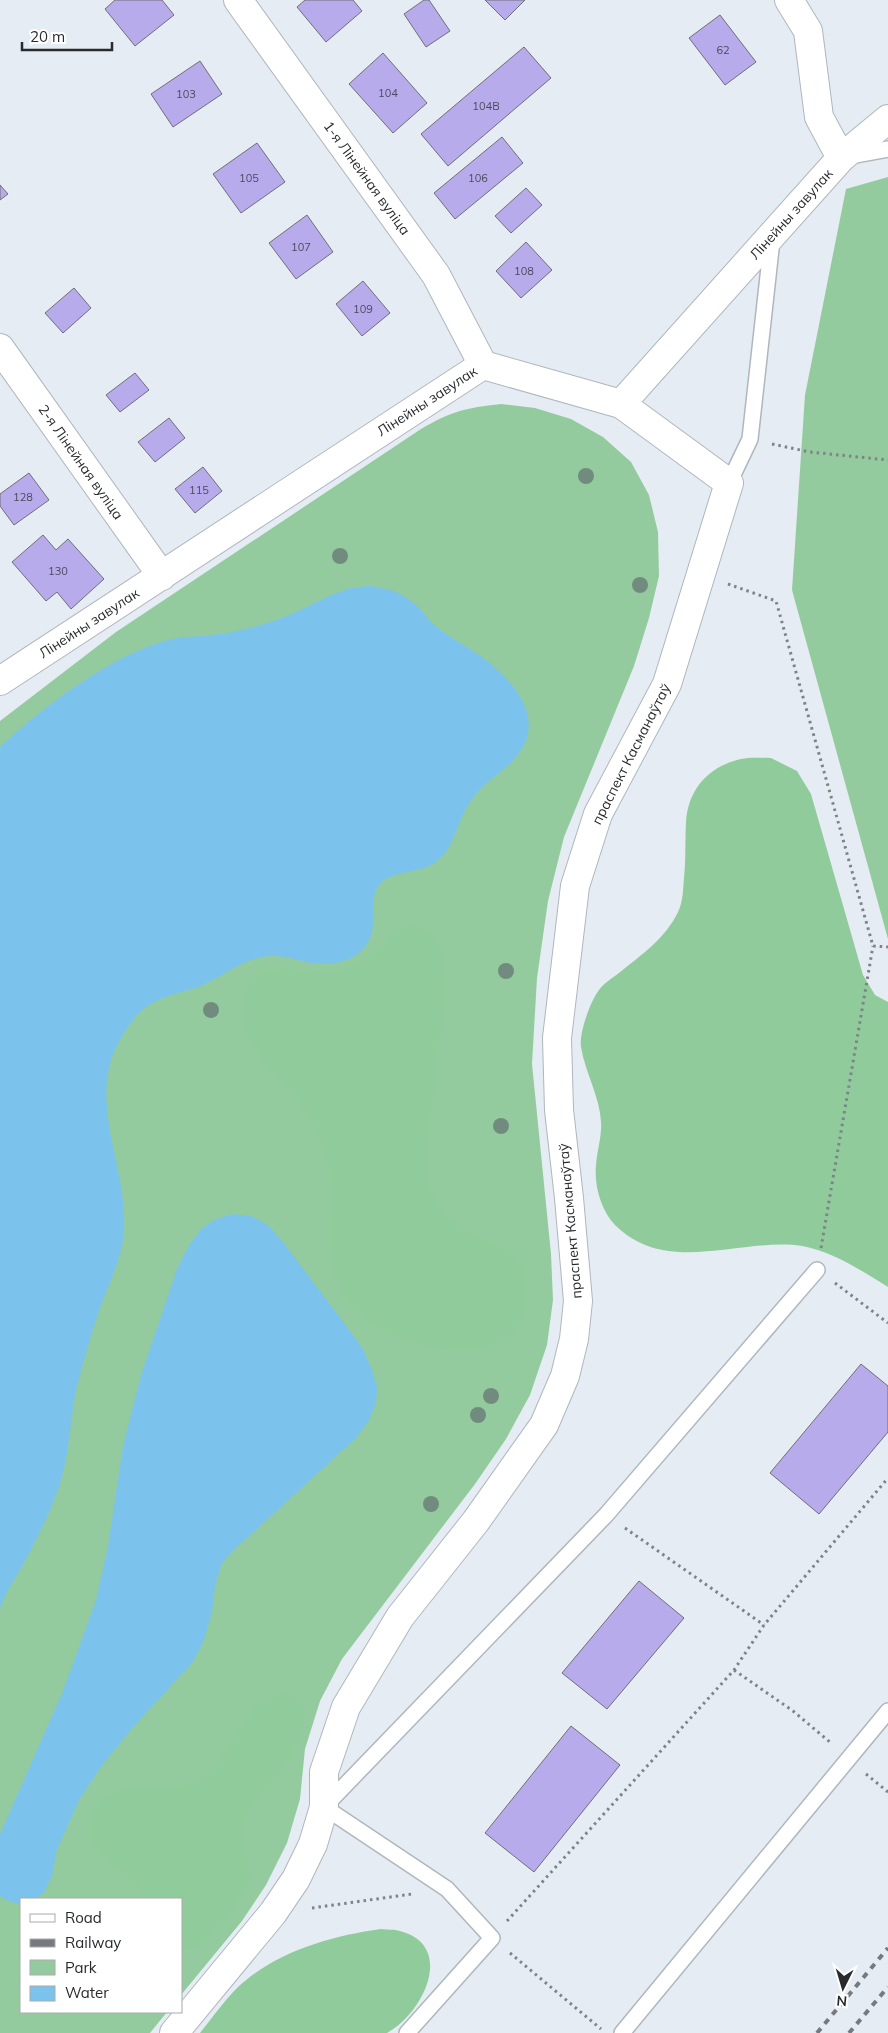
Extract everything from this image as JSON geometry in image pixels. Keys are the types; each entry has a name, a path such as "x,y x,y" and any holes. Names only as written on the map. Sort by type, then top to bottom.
{"street":[{"name":"1-я Лінейная вуліца","path":"238,0 436,275 482,365"},
{"path":"789,0 808,31 819,117 842,158"},
{"name":"Лінейны завулак","path":"0,680 162,576 482,365 621,404 842,158 888,119"},
{"name":"2-я Лінейная вуліца","path":"0,348 162,576"},
{"path":"621,404 729,483"},
{"name":"праспект Касманаўтаў","path":"174,2033 273,1913 296,1879 313,1844 324,1807 324,1772 346,1707 400,1617 476,1521 544,1425 566,1376 574,1339 578,1301 559,1110 557,1038 575,886 598,814 667,684 729,483"}],"lane":[{"path":"842,158 888,149"},
{"path":"729,483 750,439 772,236"},
{"path":"407,2033 492,1938 448,1888 324,1807 606,1514 817,1270"},
{"path":"622,2033 888,1711"}],"path":[{"path":"750,439 810,452 888,460"},
{"path":"702,574 776,601 874,946 817,1270 888,1323"},
{"path":"874,946 888,947"},
{"path":"605,2033 492,1938 734,1670 764,1625 888,1478"},
{"path":"606,1514 764,1625"},
{"path":"734,1670 793,1711"},
{"path":"273,1913 448,1888"}],"green space":[{"path":"888,177 888,939 792,590 805,395 846,189"},
{"path":"501,404 535,408 571,419 603,437 631,462 649,495 658,532 659,576 649,618 634,666 564,837 548,901 537,978 532,1064 551,1254 553,1300 547,1345 530,1395 506,1439 475,1484 342,1659 320,1701 305,1749 300,1799 287,1843 266,1885 242,1921 182,1994 182,1898 20,1898 20,2013 166,2013 150,2033 0,2033 0,721 116,632 421,429 459,411"},
{"path":"748,758 771,758 797,771 811,794 863,975 875,995 888,1002 888,1287 836,1257 802,1246 754,1246 705,1252 681,1252 658,1249 635,1240 615,1225 602,1205 597,1189 596,1173 601,1133 600,1113 581,1047 583,1026 589,1010 601,988 652,946 673,922 678,912 683,891 686,822 691,799 696,789 710,773 730,762"},
{"path":"408,925 420,927 430,932 436,939 441,948 445,970 446,992 427,1146 426,1166 429,1185 439,1205 450,1217 473,1234 508,1249 519,1259 526,1276 527,1301 520,1323 509,1337 484,1349 467,1351 434,1348 401,1339 385,1333 371,1324 347,1302 338,1288 330,1258 330,1178 316,1130 306,1112 293,1095 263,1061 251,1043 244,1025 243,1005 251,983 258,975 267,970 278,968 325,972 347,968 369,956 393,932"},
{"path":"284,1693 296,1699 302,1705 304,1723 301,1734 291,1755 279,1773 254,1802 246,1817 242,1841 250,1876 244,1891 232,1911 211,1937 197,1946 182,1950 182,1898 142,1898 130,1880 103,1856 92,1841 89,1823 92,1813 100,1801 111,1793 137,1788 179,1787 192,1783 206,1774 218,1762 246,1719 256,1707 269,1698"},
{"path":"381,1929 398,1930 417,1939 427,1951 430,1965 428,1981 422,1997 412,2012 387,2033 200,2033 237,1988 252,1975 268,1965 286,1955 323,1941"}],"water":[{"path":"369,586 384,588 407,598 435,626 479,655 502,674 521,698 527,711 529,725 527,739 514,760 475,795 462,817 448,849 436,862 422,869 390,877 379,885 375,893 370,939 365,947 356,955 337,963 322,964 308,963 279,956 254,959 235,967 208,983 152,1003 138,1014 123,1035 110,1063 107,1086 107,1110 124,1208 124,1232 121,1251 101,1305 77,1386 61,1482 41,1530 7,1591 0,1608 0,747 38,714 82,682 130,654 154,644 177,638 233,632 256,626 290,615 347,589"},
{"path":"233,1214 251,1216 268,1225 283,1242 362,1347 377,1387 376,1403 368,1422 355,1439 222,1563 215,1585 212,1612 204,1640 193,1662 134,1726 103,1764 79,1800 56,1852 52,1876 44,1892 36,1898 20,1898 20,1904 10,1902 0,1896 0,1834 63,1691 96,1600 108,1546 123,1446 141,1375 177,1269 189,1245 202,1228 216,1219"}],"building":[{"path":"115,0 162,0 174,15 135,46 105,9"},
{"path":"305,0 353,0 362,11 326,42 297,7"},
{"path":"424,0 429,0 450,31 426,47 404,14"},
{"path":"485,0 525,0 505,20"},
{"path":"720,15 756,62 725,85 689,38"},
{"path":"524,47 551,78 448,166 421,134"},
{"path":"383,53 427,103 393,133 349,84"},
{"path":"200,61 222,94 173,127 151,94"},
{"path":"502,137 523,163 455,219 434,193"},
{"path":"257,143 285,182 241,213 213,174"},
{"path":"0,185 8,194 0,200"},
{"path":"526,188 542,205 511,233 495,216"},
{"path":"307,215 333,252 296,279 269,243"},
{"path":"526,242 552,270 521,298 496,271"},
{"path":"363,281 390,313 362,336 336,304"},
{"path":"74,288 91,308 63,333 45,313"},
{"path":"135,373 149,390 120,412 106,395"},
{"path":"169,418 185,438 155,462 138,442"},
{"path":"203,467 222,491 195,513 175,489"},
{"path":"29,473 49,500 14,525 0,506 0,494"},
{"path":"43,535 56,550 68,539 104,579 71,609 57,592 46,601 12,562"},
{"path":"861,1364 888,1386 888,1432 819,1514 770,1473"},
{"path":"639,1581 684,1618 607,1709 562,1673"},
{"path":"571,1726 620,1765 534,1872 485,1833"}],"railway":[{"path":"817,2033 888,1948"},
{"path":"849,2033 888,1987"}]}
